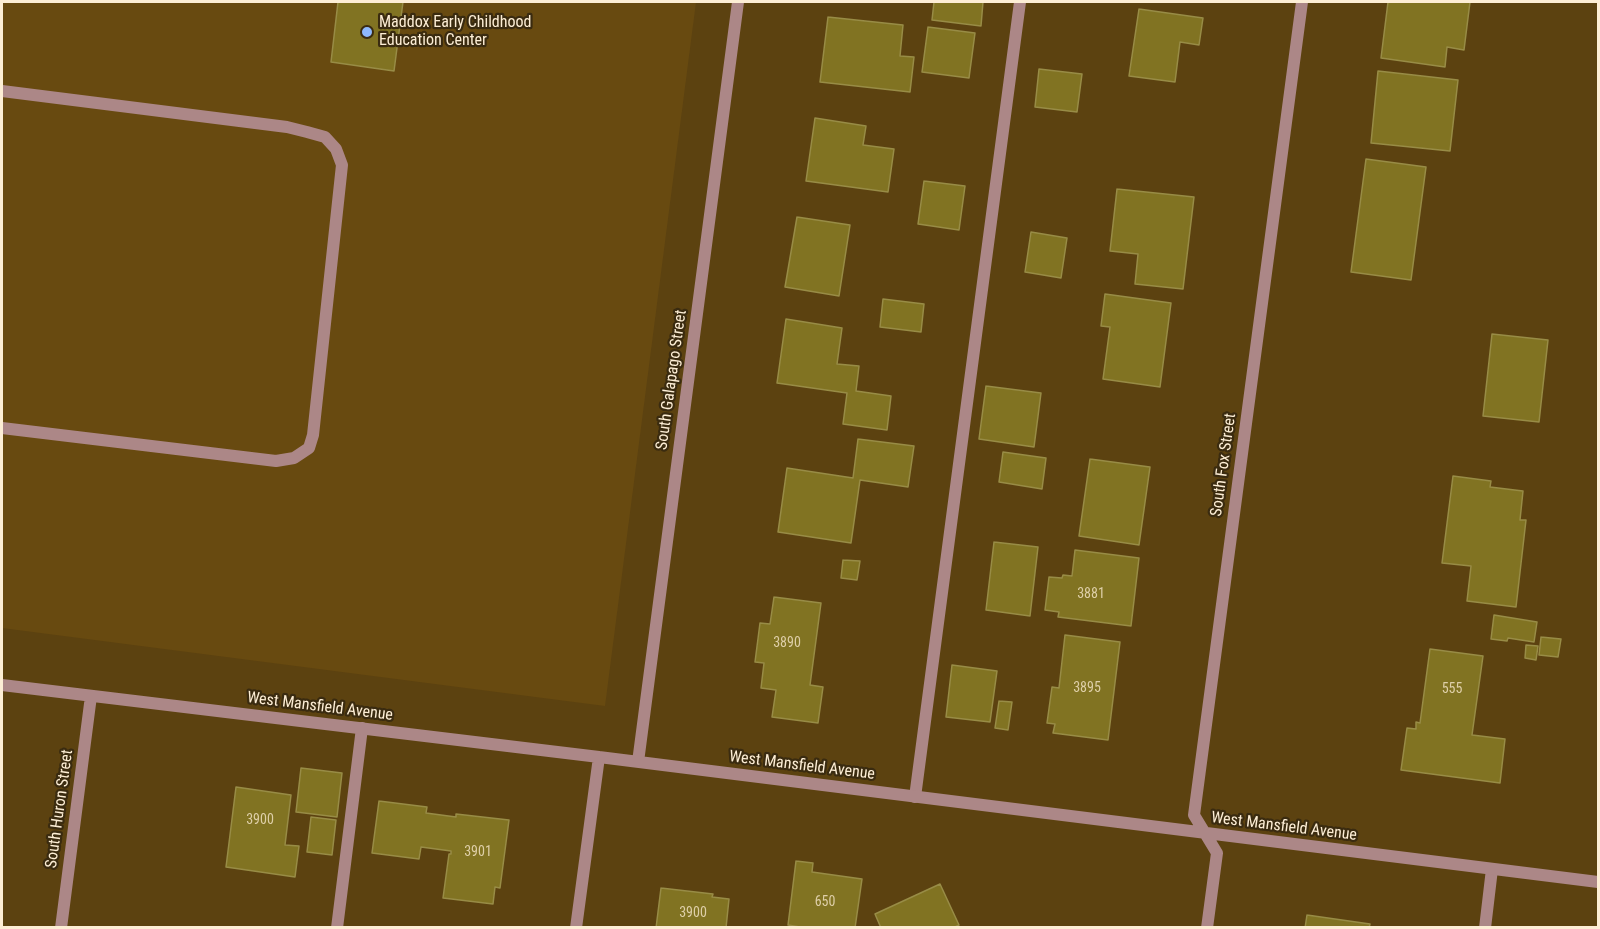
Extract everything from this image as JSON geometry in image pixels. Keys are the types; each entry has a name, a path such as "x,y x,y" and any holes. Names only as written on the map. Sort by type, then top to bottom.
{"street":[{"name":"South Galapago Street","path":"638,762 738,2"},
{"path":"915,797 1020,2"},
{"name":"South Fox Street","path":"1207,927 1217,853 1194,816 1302,2"},
{"path":"2,91 297,129 325,137 336,149 342,165 313,435 309,448 294,458 276,461 2,428"},
{"name":"West Mansfield Avenue","path":"2,685 1599,882"},
{"name":"South Huron Street","path":"61,927 91,696"},
{"path":"337,927 362,728"},
{"path":"576,927 599,757"},
{"path":"1485,927 1492,869"}],"shaded area":[{"path":"2,2 696,2 605,706 2,628"}],"building":[{"name":"Maddox Early Childhood Education Center","path":"338,2 403,2 394,71 331,62"},
{"path":"934,2 983,2 981,26 932,20"},
{"path":"1388,2 1470,2 1464,50 1447,47 1445,67 1381,58"},
{"path":"1139,9 1203,18 1199,45 1180,42 1175,82 1129,76"},
{"path":"828,17 903,25 900,56 914,57 910,92 820,82"},
{"path":"928,27 975,33 969,78 922,72"},
{"path":"1039,69 1082,74 1077,112 1035,107"},
{"path":"1378,71 1458,80 1450,151 1371,143"},
{"path":"815,118 866,126 863,145 894,149 888,192 806,181"},
{"path":"1366,159 1426,167 1411,280 1351,272"},
{"path":"924,181 965,186 959,230 918,224"},
{"path":"1117,189 1194,197 1183,289 1135,284 1138,254 1110,251"},
{"path":"797,217 850,225 839,296 785,287"},
{"path":"1031,232 1067,238 1061,278 1025,272"},
{"path":"1105,294 1171,303 1160,387 1103,379 1110,327 1101,326"},
{"path":"883,299 924,304 921,332 880,327"},
{"path":"786,319 842,328 837,364 859,366 856,391 891,396 887,430 843,424 847,393 777,383"},
{"path":"1492,334 1548,340 1539,422 1483,416"},
{"path":"986,386 1041,393 1034,447 979,439"},
{"path":"858,439 914,446 908,487 860,480 851,543 778,532 787,468 853,478"},
{"path":"1003,452 1046,458 1042,489 999,482"},
{"path":"1090,459 1150,467 1139,545 1079,536"},
{"path":"1453,476 1491,481 1490,487 1523,491 1520,520 1526,520 1516,607 1467,601 1471,566 1442,563"},
{"path":"994,542 1038,547 1030,616 986,610"},
{"path":"1075,550 1139,558 1131,626 1058,617 1059,612 1045,610 1049,577 1072,576"},
{"path":"843,560 860,561 857,580 841,578"},
{"path":"774,597 821,603 810,685 823,687 818,723 772,717 776,690 761,688 764,663 755,662 760,623 770,624"},
{"path":"1494,615 1537,622 1534,642 1508,638 1507,641 1491,639"},
{"path":"1065,635 1120,642 1108,740 1053,733 1055,724 1047,723 1052,687 1059,688"},
{"path":"1541,637 1561,639 1558,657 1539,655"},
{"path":"1526,645 1538,646 1536,660 1525,658"},
{"path":"1430,649 1483,656 1472,735 1505,739 1500,783 1401,770 1407,728 1416,729 1416,722 1420,723"},
{"path":"952,665 997,671 990,722 946,717"},
{"path":"999,701 1012,702 1008,730 995,728"},
{"path":"301,768 342,773 337,817 296,812"},
{"path":"236,787 291,795 285,845 299,846 295,877 226,867"},
{"path":"379,801 427,807 426,813 509,820 500,888 495,887 493,904 443,898 451,851 421,847 419,859 372,853"},
{"path":"311,817 336,820 332,855 307,852"},
{"path":"796,861 813,863 812,872 862,879 855,928 806,928 788,925"},
{"path":"940,884 959,925 953,928 881,928 875,914"},
{"path":"661,888 713,894 712,897 729,899 726,928 656,928"},
{"path":"1307,915 1370,924 1369,928 1305,928"}],"place":[{"name":"Maddox Early Childhood Education Center","path":"367,32"}]}
